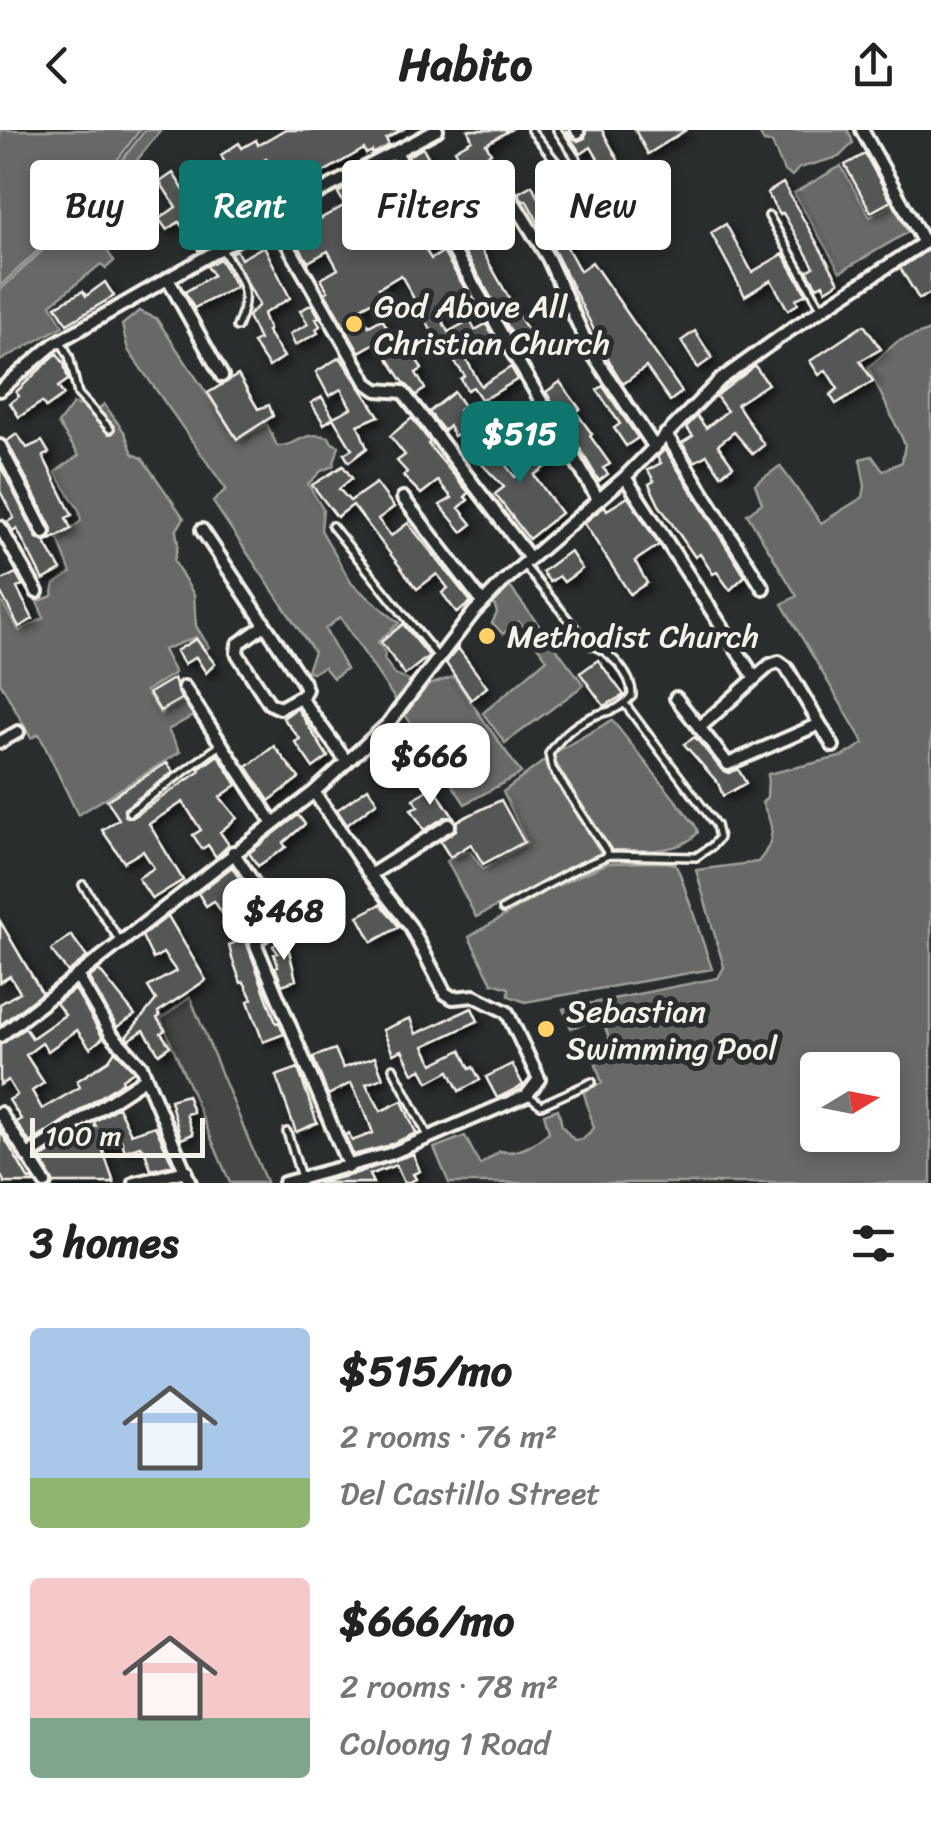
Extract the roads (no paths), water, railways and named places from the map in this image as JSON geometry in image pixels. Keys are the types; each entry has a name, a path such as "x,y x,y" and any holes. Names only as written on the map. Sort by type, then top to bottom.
{"street":[{"path":"322,192 437,130"},
{"path":"0,1036 314,792 347,762 387,725 483,603 526,560 625,477 720,380 927,240 862,130"},
{"path":"396,152 598,499"},
{"path":"515,204 548,258 589,348 655,448"},
{"path":"0,390 61,340 217,250"},
{"path":"291,250 367,383 376,390 403,392 526,560"},
{"path":"168,278 222,376"},
{"path":"666,434 763,588"},
{"path":"0,446 44,533"},
{"path":"625,477 756,678"},
{"path":"404,498 483,603"},
{"path":"0,526 36,592"},
{"path":"202,530 265,625 305,686 300,698 284,707 272,706 239,658 238,644 265,625"},
{"path":"699,728 774,662 783,664 833,746"},
{"path":"184,687 273,823"},
{"path":"300,698 347,762"},
{"path":"676,698 728,764 820,724"},
{"path":"0,742 18,732"},
{"path":"284,1183 349,1167 429,1138 524,1096 538,1075 510,1016 474,996 448,997 410,926 370,876 314,792"},
{"path":"370,876 449,826"},
{"path":"234,852 278,918 277,925 256,945 349,1167"},
{"path":"77,975 112,1034 141,1066 188,1177 135,1183"},
{"path":"26,1156 146,1078"},
{"path":"0,1114 45,1183"}],"lane":[{"path":"531,130 555,160"},
{"path":"557,130 577,160"},
{"path":"769,216 822,309"},
{"path":"222,250 247,294 237,326"},
{"path":"61,340 78,394 110,429"},
{"path":"332,526 439,658"},
{"path":"526,560 588,644 602,648 628,678 633,692 625,704 570,729 549,754 552,768 610,856"},
{"path":"503,909 574,870 610,856 696,856 719,838 716,825 625,704"},
{"path":"129,812 221,744"},
{"path":"83,886 120,941"},
{"path":"393,1068 429,1138"},
{"path":"524,1096 541,1105 592,1082"},
{"path":"287,1132 301,1179"}],"place":[{"name":"God Above All Christian Church","path":"354,324"},
{"name":"Methodist Church","path":"487,636"},
{"name":"Sebastian Swimming Pool","path":"546,1029"}]}
